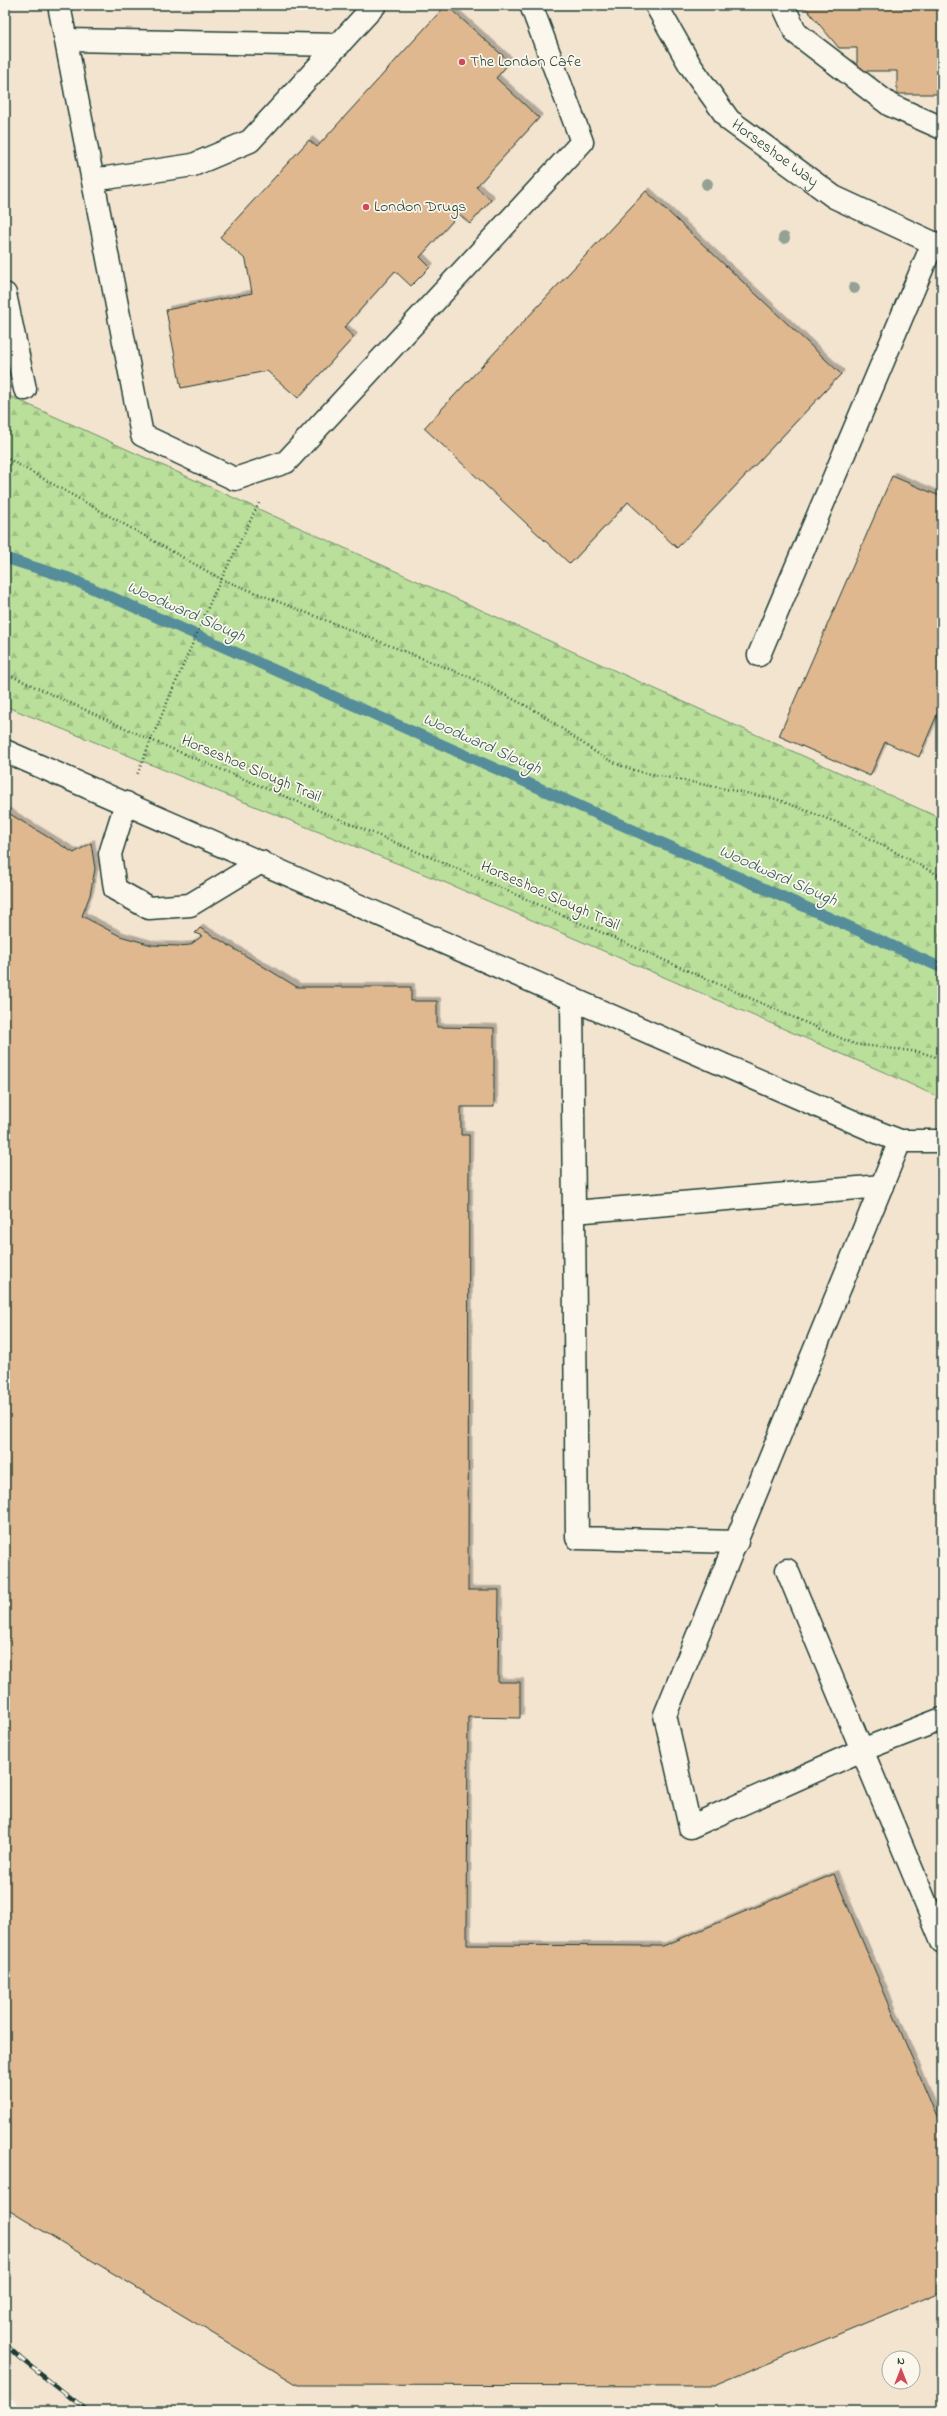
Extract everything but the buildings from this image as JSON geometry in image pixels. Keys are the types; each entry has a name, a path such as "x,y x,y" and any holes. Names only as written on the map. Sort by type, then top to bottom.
{"street":[{"path":"60,5 142,435 235,479 286,462 582,142 531,5"},
{"path":"93,180 193,165 250,141 376,5"},
{"name":"Horseshoe Way","path":"656,5 690,65 729,120 834,197 937,245"},
{"path":"783,5 796,33 890,105 942,128"},
{"path":"66,40 339,45"},
{"path":"759,655 937,245"},
{"path":"5,294 25,389"},
{"path":"5,751 900,1141 942,1141"},
{"path":"126,803 110,854 115,889 149,908 190,905 261,862"},
{"path":"572,998 577,1538 737,1542"},
{"path":"900,1141 665,1715 690,1827 862,1750 942,1719"},
{"path":"574,1212 882,1186"},
{"path":"787,1570 942,1942"}],"path":[{"path":"5,458 221,579 472,678 538,712 601,756 622,766 641,772 776,799 846,826 942,877"},
{"path":"126,803 151,740 213,596 277,465"},
{"name":"Horseshoe Slough Trail","path":"5,673 151,740 451,866 854,1044 920,1052 942,1058"}],"shaded area":[{"path":"5,5 942,5 942,819 5,394"},
{"path":"5,706 446,883 893,1076 942,1099 942,2411 25,2411 5,2393"}],"green space":[{"path":"5,394 942,819 942,1099 893,1076 446,883 5,706"}],"waterway":[{"name":"Woodward Slough","path":"5,558 69,578 942,968"}],"railway":[{"path":"5,2344 21,2359 88,2411"}],"place":[{"name":"The London Cafe","path":"462,62"},
{"name":"London Drugs","path":"366,207"}]}
